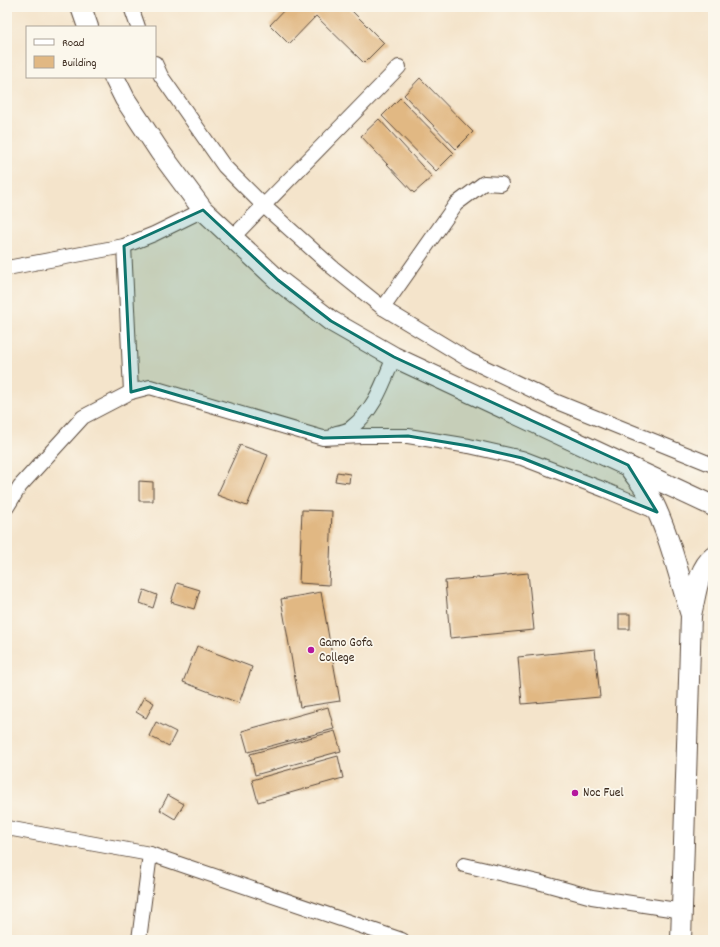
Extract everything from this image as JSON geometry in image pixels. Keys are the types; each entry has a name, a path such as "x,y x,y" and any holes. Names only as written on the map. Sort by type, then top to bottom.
{"main road":[{"path":"81,7 88,26"},
{"path":"114,78 125,99 160,152 203,210 278,280 331,321 394,357 713,506"},
{"path":"628,465 651,499 666,533 691,615"},
{"path":"681,940 691,615 700,574 709,560 713,557"}],"street":[{"path":"131,7 138,26"},
{"path":"156,65 161,76 224,166 264,206 332,268 383,308 469,360 557,402 713,465"},
{"path":"232,238 399,67"},
{"path":"383,308 456,204 484,183 501,184"},
{"path":"7,268 124,246 154,234 203,210"},
{"path":"124,246 130,392"},
{"path":"323,438 350,429 365,414 376,400 394,357"},
{"path":"7,506 20,486 83,417 130,392 150,387 323,438 408,436 469,446 522,458 657,512"},
{"path":"7,828 150,854 402,940"},
{"path":"139,940 150,854"},
{"path":"464,865 538,882 592,897 682,912"}],"highlighted area":[{"path":"203,210 278,280 331,321 394,357 628,465 657,512 522,458 469,446 408,436 323,438 150,387 131,392 124,246"}],"building":[{"path":"287,7 348,7 384,43 364,63 316,16 289,44 270,25"},
{"path":"420,78 473,132 456,149 404,95"},
{"path":"400,98 454,153 436,171 382,116"},
{"path":"379,119 432,177 414,193 361,136"},
{"path":"240,445 268,455 247,506 217,495"},
{"path":"337,472 350,474 349,483 335,481"},
{"path":"139,481 153,482 153,501 139,501"},
{"path":"302,510 332,511 329,585 299,583"},
{"path":"528,573 534,630 450,638 445,581"},
{"path":"177,583 200,590 194,609 171,602"},
{"path":"144,590 157,595 153,608 140,603"},
{"name":"Gamo Gofa College","path":"321,592 340,701 300,707 281,599"},
{"path":"619,614 630,614 630,629 619,629"},
{"path":"197,646 252,667 239,703 183,682"},
{"path":"595,649 600,697 522,704 518,657"},
{"path":"144,697 154,703 146,718 136,712"},
{"path":"328,707 334,729 248,752 242,731"},
{"path":"156,722 176,732 169,746 149,736"},
{"path":"335,731 341,751 255,775 250,754"},
{"path":"338,756 343,778 258,802 252,780"},
{"path":"168,795 184,804 175,819 160,810"}],"place":[{"name":"Gamo Gofa College","path":"311,650"},
{"name":"Noc Fuel","path":"575,793"}]}
